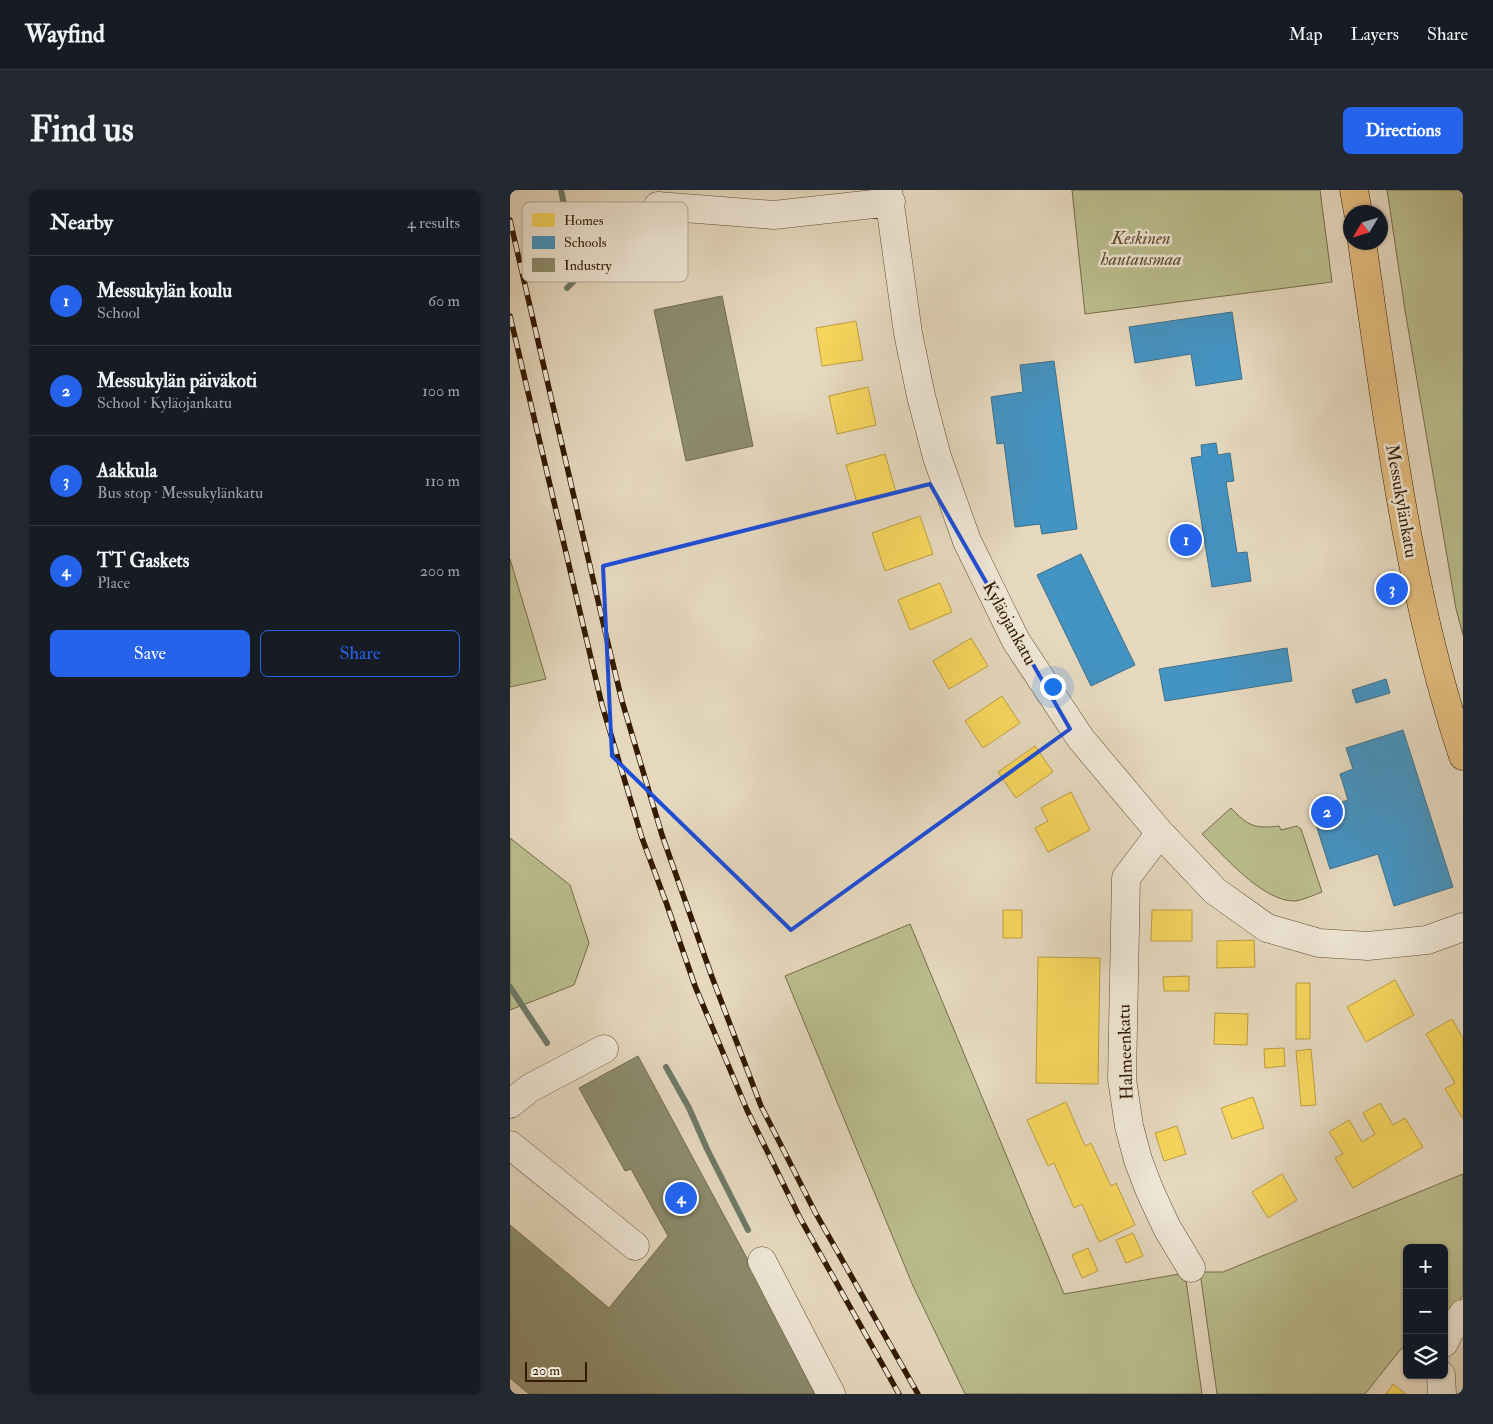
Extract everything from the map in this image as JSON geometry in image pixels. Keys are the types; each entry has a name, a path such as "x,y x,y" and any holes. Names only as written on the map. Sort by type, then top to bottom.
{"main road":[{"path":"1354,190 1357,205"},
{"name":"Messukylänkatu","path":"1363,250 1398,484 1420,596 1463,756"}],"street":[{"path":"688,208 774,215 890,196"},
{"name":"Kyläojankatu","path":"890,196 907,325 921,396 937,457 967,541 1016,640 1081,739 1160,833 1215,891 1267,928 1319,943 1368,946 1427,940 1463,927"},
{"name":"Halmeenkatu","path":"1160,833 1126,878 1122,1079 1129,1126 1138,1160 1149,1189 1168,1228 1191,1268"},
{"path":"510,1104 530,1088 604,1049"},
{"path":"510,1145 635,1246"},
{"path":"762,1261 831,1394"},
{"path":"1448,1335 1463,1314"},
{"path":"1442,1379 1442,1394"}],"highlighted area":[{"path":"930,484 1070,729 791,930 612,756 603,566"}],"green space":[{"name":"Keskinen hautausmaa","path":"1072,190 1320,190 1332,282 1085,314"},
{"path":"1387,190 1463,190 1463,635 1456,609 1405,310"},
{"path":"510,559 546,679 510,687"},
{"path":"1231,808 1242,819 1252,825 1264,827 1279,826 1281,830 1297,826 1301,829 1322,892 1295,901 1283,899 1257,886 1232,865 1202,834"},
{"path":"510,838 570,885 589,943 574,985 510,1010"},
{"path":"910,924 1064,1294 1185,1273 1202,1394 965,1394 913,1286 785,976"},
{"path":"1463,1174 1463,1296 1448,1313 1448,1244 1403,1244 1403,1348 1365,1394 1217,1394 1200,1272 1223,1272"}],"building: Homes":[{"path":"856,321 863,360 822,366 816,328"},
{"path":"868,387 876,425 837,434 829,396"},
{"path":"885,454 896,492 857,503 846,465"},
{"path":"920,516 933,554 885,571 872,533"},
{"path":"940,583 952,612 910,630 898,600"},
{"path":"971,638 988,666 949,689 933,661"},
{"path":"1002,696 1020,723 983,748 965,721"},
{"path":"1035,746 1053,772 1016,798 998,772"},
{"path":"1071,792 1090,830 1048,852 1035,828 1048,821 1041,808"},
{"path":"1003,910 1022,910 1022,938 1003,938"},
{"path":"1152,910 1192,910 1192,941 1151,941"},
{"path":"1254,940 1255,967 1217,968 1217,941"},
{"path":"1038,957 1100,958 1098,1084 1036,1083"},
{"path":"1189,976 1189,991 1164,991 1163,977"},
{"path":"1395,980 1414,1015 1366,1042 1347,1007"},
{"path":"1296,983 1310,983 1310,1039 1296,1039"},
{"path":"1215,1013 1248,1014 1247,1045 1214,1044"},
{"path":"1452,1019 1463,1038 1463,1119 1445,1089 1455,1083 1426,1034"},
{"path":"1284,1048 1285,1066 1265,1068 1264,1049"},
{"path":"1311,1049 1316,1105 1301,1106 1296,1051"},
{"path":"1253,1097 1264,1128 1232,1139 1221,1108"},
{"path":"1066,1102 1085,1146 1091,1143 1111,1186 1116,1183 1135,1225 1099,1242 1082,1204 1074,1208 1054,1163 1048,1166 1027,1120"},
{"path":"1380,1103 1393,1125 1405,1118 1423,1147 1353,1188 1335,1158 1343,1154 1329,1132 1349,1120 1362,1142 1375,1134 1363,1113"},
{"path":"1177,1126 1186,1154 1164,1161 1155,1133"},
{"path":"1282,1174 1297,1200 1268,1218 1252,1192"},
{"path":"1133,1233 1143,1256 1126,1263 1116,1240"},
{"path":"1088,1248 1098,1271 1082,1278 1072,1255"},
{"path":"1393,1384 1406,1394 1386,1394"}],"building: Schools":[{"path":"1232,312 1242,379 1196,386 1191,354 1135,363 1129,327"},
{"path":"1054,361 1077,529 1042,534 1040,524 1015,527 1004,443 997,444 991,397 1023,392 1020,365"},
{"path":"1216,443 1218,455 1230,453 1234,481 1226,482 1237,553 1247,552 1251,581 1212,587 1191,458 1202,456 1201,445"},
{"path":"1081,554 1135,665 1091,686 1037,575"},
{"path":"1287,648 1292,681 1165,701 1159,669"},
{"path":"1386,679 1390,693 1356,703 1352,690"},
{"path":"1403,730 1453,887 1394,906 1378,854 1330,869 1312,812 1348,800 1340,774 1353,769 1346,748"}],"building: Industry":[{"path":"722,296 753,446 686,461 654,310"},
{"path":"638,1056 819,1392 817,1394 529,1394 510,1378 510,1225 609,1308 668,1236 631,1169 625,1171 579,1088"}],"waterway":[{"path":"561,190 563,202"},
{"path":"567,288 573,282"},
{"path":"510,987 547,1043"},
{"path":"666,1067 689,1108 707,1149 748,1230"}],"railway":[{"path":"510,220 522,272"},
{"path":"524,282 622,701 662,835 712,977 761,1106 815,1212 918,1394"},
{"path":"510,316 602,705 642,838 695,986 747,1110 800,1218 899,1394"}],"place":[{"name":"Messukylän koulu","path":"1186,540"},
{"name":"Aakkula","path":"1392,589"},
{"name":"Messukylän päiväkoti","path":"1327,812"},
{"name":"TT Gaskets","path":"681,1198"}]}
